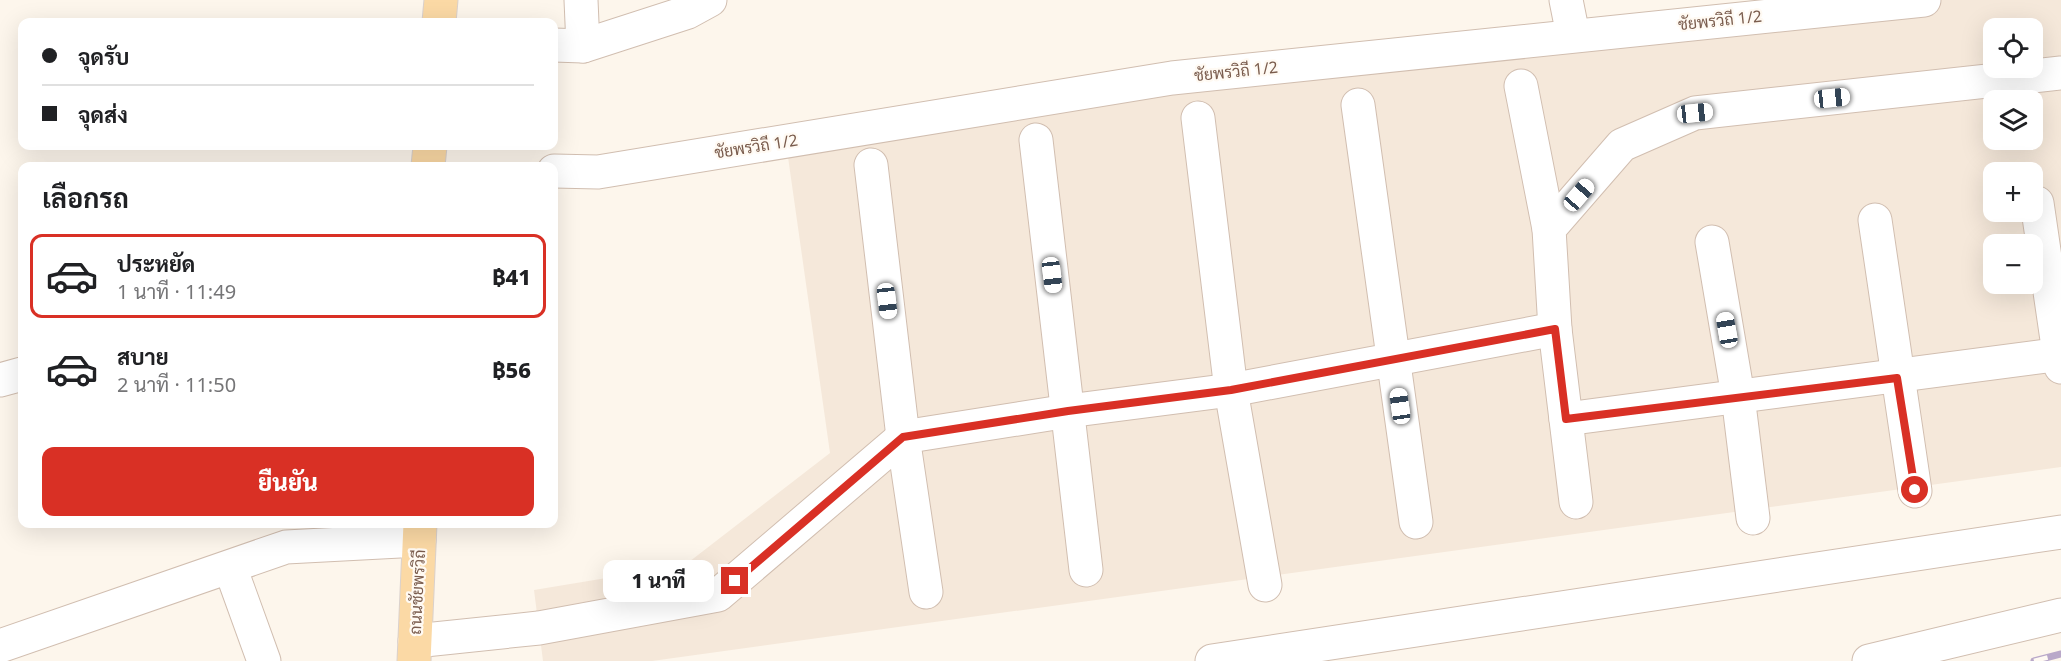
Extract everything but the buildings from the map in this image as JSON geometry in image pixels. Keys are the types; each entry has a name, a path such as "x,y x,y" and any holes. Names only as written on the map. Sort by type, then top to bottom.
{"main road":[{"path":"439,18 441,0"},
{"name":"ถนนชัยพรวิถี","path":"414,651 420,532"}],"street":[{"path":"568,45 581,0"},
{"path":"568,45 688,12 710,0"},
{"path":"1566,0 1573,34"},
{"name":"ชัยพรวิถี 1/2","path":"558,171 598,172 1172,78 1573,34 1924,0"},
{"path":"1549,229 1622,145 1695,113 2061,72"},
{"path":"1521,86 1549,229 1555,329 1576,502"},
{"path":"1358,105 1416,522"},
{"path":"1198,118 1231,390 1265,585"},
{"path":"1036,140 1086,570"},
{"path":"871,165 903,437 926,592"},
{"path":"1875,220 1915,490"},
{"path":"1566,419 1738,396 2060,359 2040,222"},
{"path":"1712,242 1738,396 1753,518"},
{"path":"414,651 718,596 903,437 1068,411 1231,390 1555,329"},
{"path":"0,380 18,375"},
{"path":"0,646 286,547 420,532"},
{"path":"1212,661 2061,532"},
{"path":"230,567 264,661"},
{"path":"1869,661 2061,615"}],"shaded area":[{"path":"1881,0 2061,0 2061,467 652,661 543,661 534,590 685,565 830,453 787,150 1171,87"}],"railway":[{"path":"2034,661 2061,654"}],"route":[{"path":"735,581 903,437 1068,411 1231,390 1555,329 1566,419 1897,378 1915,490"}]}
